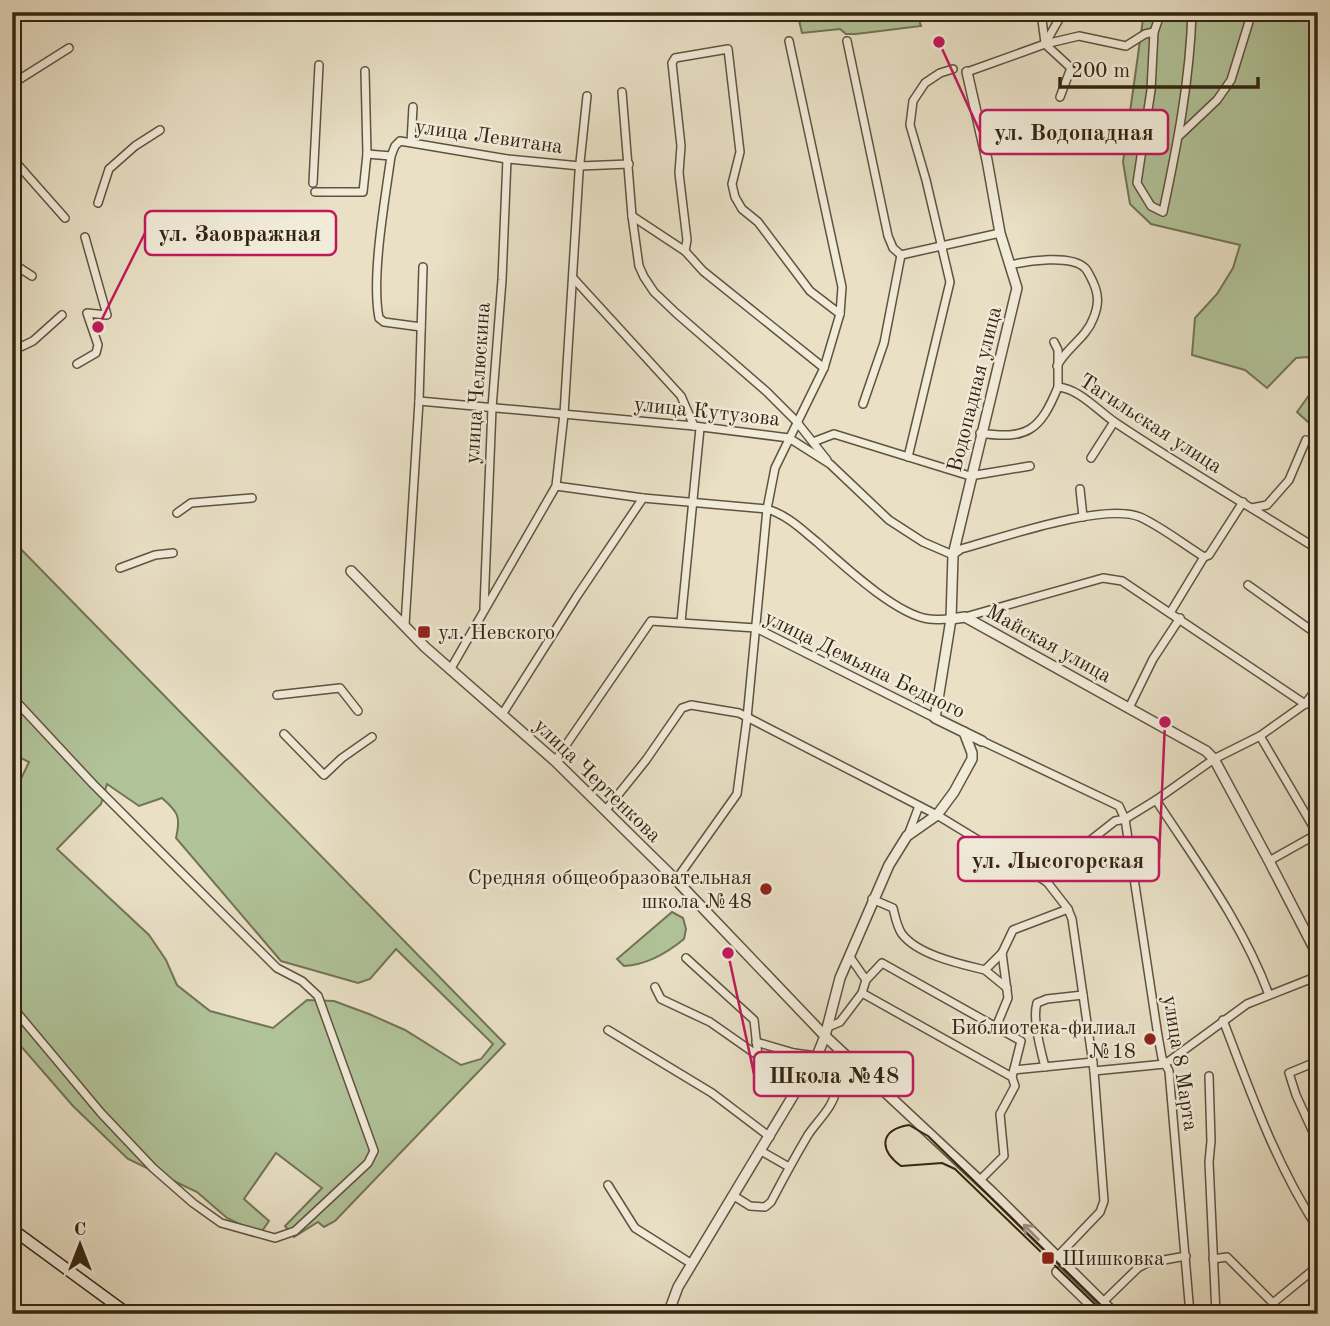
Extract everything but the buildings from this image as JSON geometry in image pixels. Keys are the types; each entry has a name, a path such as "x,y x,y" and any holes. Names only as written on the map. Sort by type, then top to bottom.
{"main road":[{"path":"12,1229 128,1314"}],"street":[{"path":"1041,12 1045,44 1071,68 1060,97"},
{"path":"1045,44 1063,12"},
{"path":"1161,12 1154,32 1151,90 1137,183 1151,206 1163,212 1180,136 1192,12"},
{"path":"1180,136 1217,100 1231,80 1252,12"},
{"path":"967,72 1045,44 1079,36 1126,47 1145,34 1154,32"},
{"path":"676,880 737,794 767,509 775,468 824,368 840,314 842,287 789,41"},
{"path":"847,41 887,236 893,248 901,255"},
{"path":"12,84 69,48"},
{"path":"685,251 687,240 679,173 681,146 672,63 675,58 728,49 740,152 732,184 735,197 742,209 758,222 810,291 840,314"},
{"path":"313,183 319,65"},
{"path":"908,457 950,282 943,246 910,125 913,101 925,83 940,73 953,69"},
{"path":"315,192 363,191 367,154 365,71"},
{"name":"Водопадная улица","path":"935,718 951,619 953,555 1017,288 1000,233 967,72"},
{"path":"622,92 632,216 639,266 644,277 654,292 796,421 830,464"},
{"path":"450,670 555,486 564,414 587,96"},
{"path":"411,142 413,107"},
{"path":"98,203 109,169 135,146 160,131"},
{"name":"улица Левитана","path":"421,327 384,322 379,318 376,304 391,156 400,141 507,159 580,166 629,164"},
{"path":"367,154 391,156"},
{"path":"12,158 65,218"},
{"name":"улица Челюскина","path":"484,609 492,408 502,280 507,159"},
{"path":"632,216 685,251 703,271 824,368"},
{"path":"901,255 1000,233"},
{"path":"77,364 96,353 98,345 87,313 107,315 85,237"},
{"path":"863,404 884,342 901,255"},
{"path":"1010,265 1042,260 1074,262 1085,268 1094,285 1099,299 1093,321 1077,342 1064,353 1057,366"},
{"path":"12,263 32,276"},
{"path":"405,625 419,401 423,267"},
{"path":"574,279 681,396 697,427 681,622"},
{"path":"12,351 33,341 62,315"},
{"path":"1054,342 1058,349 1058,387"},
{"name":"Тагильская улица","path":"981,433 1013,436 1036,425 1052,402 1058,387 1065,388 1079,395 1114,422 1311,545"},
{"name":"улица Кутузова","path":"419,401 789,438 830,464 889,520 923,542 953,555"},
{"path":"1091,458 1114,422"},
{"path":"813,442 834,434 970,476 1030,466"},
{"path":"1251,508 1267,505 1289,480 1306,440"},
{"path":"555,486 778,512 860,579 909,612 927,619 951,619"},
{"path":"1080,489 1083,517"},
{"path":"177,513 191,503 252,498"},
{"path":"503,713 643,498"},
{"path":"1170,612 1243,502"},
{"path":"953,555 961,549 1083,517 1127,513 1140,517 1204,557"},
{"path":"120,568 155,555 173,553"},
{"name":"улица Чертенкова","path":"351,571 450,670 503,713 555,761 1115,1314"},
{"path":"965,617 1103,578 1122,581 1305,704 1318,704"},
{"path":"1248,586 1318,635"},
{"name":"Майская улица","path":"951,619 965,617 1206,751 1214,759"},
{"path":"1129,708 1153,660 1180,618"},
{"name":"улица Демьяна Бедного","path":"555,761 651,621 756,628 1119,806 1125,819"},
{"path":"1047,882 1068,858 1115,821 1125,819 1156,800 1214,759 1260,736 1305,704 1318,687"},
{"path":"278,695 340,688 358,711"},
{"path":"12,697 93,784 276,968 302,981 318,996 374,1151 368,1163 295,1231 275,1238 221,1223 153,1168 109,1123 12,1003"},
{"path":"606,811 682,708 691,705 739,713 937,815 1047,882 1068,909 1072,919 1094,1071 1103,1208 1056,1257"},
{"path":"907,836 937,815 954,792 972,759 964,732"},
{"path":"284,734 324,775 342,758 372,737"},
{"path":"1260,736 1317,834 1269,861"},
{"path":"1214,759 1318,956"},
{"path":"1156,800 1232,916 1258,963 1269,995"},
{"path":"668,1314 678,1287 816,1058 840,978 872,899 907,836 919,806"},
{"name":"улица 8 Марта","path":"1125,819 1158,1036 1169,1071 1190,1314"},
{"path":"872,899 893,908 900,930 912,943 951,962 985,970 1007,988"},
{"path":"985,970 1002,953 1013,930 1068,909"},
{"path":"996,1027 1008,998 1002,953"},
{"path":"850,957 866,980"},
{"path":"686,958 754,1020 758,1056"},
{"path":"826,1031 840,1022 863,993 866,980 882,963 1021,1041 1013,1073 1015,1086 1000,1114 1004,1156 979,1181"},
{"path":"1094,1071 1165,1064 1247,1004 1318,976"},
{"path":"655,987 661,999 710,1022 770,1064 780,1066 794,1053"},
{"path":"863,993 1013,1073 1093,1062"},
{"path":"1045,1067 1040,1051 1037,1003 1047,999 1083,995"},
{"path":"1223,1020 1258,1112 1291,1181 1318,1229"},
{"path":"608,1030 712,1093 770,1137"},
{"path":"734,1196 750,1206 765,1207 771,1202 789,1167 829,1107 836,1090 836,1083 829,1070 816,1058 756,1042"},
{"path":"1318,1061 1289,1073 1292,1086 1318,1143"},
{"path":"1209,1076 1216,1314"},
{"path":"761,1151 789,1167"},
{"path":"608,1185 635,1228 692,1264"},
{"path":"1103,1302 1147,1262 1186,1256"},
{"path":"1213,1259 1227,1258 1273,1303 1279,1314"},
{"path":"1273,1303 1318,1266"},
{"path":"1057,1272 1100,1314"}],"green space":[{"path":"793,12 876,12 879,20 917,14 921,26 856,34 846,34 840,29 802,33 798,16"},
{"path":"1144,12 1318,12 1318,431 1297,412 1317,384 1316,364 1307,357 1296,358 1267,388 1245,370 1192,355 1195,318 1217,294 1233,268 1240,245 1151,224 1130,204 1123,162"},
{"path":"12,540 505,1044 335,1221 324,1227 318,1222 294,1237 285,1226 322,1188 276,1153 244,1199 269,1221 260,1234 227,1218 197,1192 128,1159 73,1106 12,1036 12,787 21,779 29,762 21,758 12,769","holes":["107,784 139,806 162,798 172,807 178,819 176,838 281,961 358,983 370,979 396,949 493,1044 481,1059 461,1065 405,1030 334,1001 307,1000 273,1028 210,1011 177,985 166,960 149,935 57,849 101,804"]},
{"path":"672,912 683,918 686,929 684,939 648,961 624,966 617,959"}],"tram line":[{"path":"1105,1314 955,1169 942,1163 901,1166 889,1154 886,1147 887,1136 892,1131 909,1125 928,1136 1110,1314"}],"place":[{"name":"ул. Водопадная","path":"939,42"},
{"name":"ул. Заовражная","path":"98,327"},
{"name":"ул. Невского","path":"424,632"},
{"name":"ул. Лысогорская","path":"1165,722"},
{"name":"Средняя общеобразовательная школа №48","path":"766,889"},
{"name":"Школа №48","path":"728,953"},
{"name":"Библиотека-филиал №18","path":"1150,1039"},
{"name":"Шишковка","path":"1048,1258"}]}
